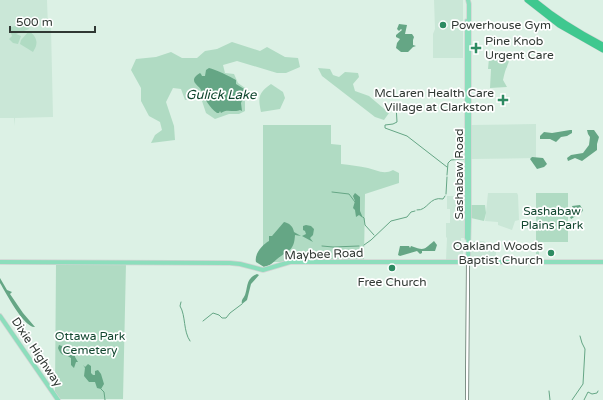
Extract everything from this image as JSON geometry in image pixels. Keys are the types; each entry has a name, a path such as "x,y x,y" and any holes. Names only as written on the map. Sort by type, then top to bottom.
{"highway":[{"path":"526,0 559,25 603,50"},
{"path":"534,0 548,12 569,26 603,44"}],"main road":[{"name":"Sashabaw Road","path":"468,0 468,262"},
{"name":"Maybee Road","path":"0,262 230,262 265,270 290,262 603,262"},
{"name":"Dixie Highway","path":"0,316 58,400"}],"street":[{"name":"Sashabaw Road","path":"467,400 468,262"}],"shaded area":[{"path":"0,0 47,0 48,28 51,28 53,117 15,118 14,126 14,118 0,118"},
{"path":"434,0 463,0 463,58 433,58 433,34 435,29"},
{"path":"536,124 536,158 471,159 471,125"},
{"path":"488,193 517,193 519,220 515,221 512,230 498,225 498,222 485,221"},
{"path":"447,196 464,196 465,238 461,238 461,244 463,244 463,260 446,260 446,223 450,223 450,209 447,209"},
{"path":"474,241 484,241 486,244 496,244 496,257 470,260 470,249"}],"green space":[{"path":"26,22 29,29 16,34 21,36 18,44 13,43 9,39 12,36 9,28"},
{"path":"29,31 36,40 36,46 33,52 20,44 21,40"},
{"path":"232,42 260,51 267,47 285,57 298,58 300,67 286,73 277,73 237,61 223,65 225,73 234,74 238,83 255,95 253,99 245,99 245,111 239,114 229,114 215,119 206,113 201,98 185,100 181,89 173,88 166,102 174,126 175,140 151,143 155,135 162,130 160,122 149,116 141,101 141,88 131,70 136,59 156,57 171,52 182,58 197,58 205,51 217,49"},
{"path":"489,58 509,58 503,80 507,87 490,88 491,69 488,69"},
{"path":"318,68 330,69 333,75 339,77 345,72 358,73 359,77 353,84 355,91 369,96 389,113 384,120 375,117 322,76"},
{"path":"271,84 283,92 285,98 280,109 261,112 259,99 261,93"},
{"path":"263,125 331,125 331,144 341,145 341,164 365,167 380,172 393,170 399,173 399,183 365,194 364,262 263,262"},
{"name":"Sashabaw Plains Park","path":"536,193 568,193 568,242 539,242 539,261 536,261"},
{"path":"471,205 485,205 486,213 484,221 471,218"},
{"name":"Ottawa Park Cemetery","path":"56,263 126,263 123,399 60,399 55,392"}],"water":[{"path":"399,24 407,25 405,34 412,34 414,37 413,45 416,46 408,52 401,52 396,48 400,39 396,37 396,35 402,30 401,29 399,31 397,29"},
{"name":"Gulick Lake","path":"209,68 219,71 236,80 236,84 254,95 253,97 250,95 244,96 241,103 242,111 226,111 221,113 220,111 217,113 209,105 194,80 200,73 202,76 205,76 206,70"},
{"path":"572,130 572,133 561,137 556,142 550,139 540,139 540,136 544,132 552,133"},
{"path":"587,130 594,130 599,137 597,150 582,161 575,158 568,161 567,158 571,155 583,153 589,145 590,137"},
{"path":"532,157 543,158 547,164 544,167 537,169 530,159"},
{"path":"355,193 360,197 360,211 363,218 359,215 356,217 355,210 353,208 355,201 353,196"},
{"path":"580,205 583,210 582,212 571,219 570,217 573,209 572,206"},
{"path":"284,222 288,223 293,228 294,232 301,236 295,235 292,248 271,264 264,267 256,262 256,256 264,244 269,241 269,236 272,236"},
{"path":"303,226 311,226 314,229 313,235 310,238 313,242 302,236 306,234 303,230"},
{"path":"434,241 437,245 435,251 422,251 420,254 417,251 400,256 398,255 400,246 409,246 410,248 411,246 424,249"},
{"path":"257,274 259,275 251,284 247,300 242,304 249,280"},
{"path":"0,278 7,290 12,292 10,294 23,313 35,327 26,322 16,309 0,283"},
{"path":"59,345 62,346 69,354 73,352 75,354 78,362 76,362 74,368 71,365 71,358 59,351"},
{"path":"88,364 91,366 91,373 93,375 95,375 95,371 98,370 101,374 104,384 101,389 97,388 95,382 89,382 84,376 85,368 83,365 85,367"}],"waterway":[{"path":"396,105 397,122 385,125 385,128 407,136 447,167"},
{"path":"447,175 448,163 451,160 464,159"},
{"path":"446,194 447,177"},
{"path":"332,192 349,194 355,202"},
{"path":"417,210 421,210 432,201 443,199 445,196"},
{"path":"364,245 391,221 407,217 411,212 415,211"},
{"path":"363,217 365,225 374,235"},
{"path":"322,246 359,246"},
{"path":"181,302 180,306 186,333 190,341"},
{"path":"203,321 213,313 222,318 226,318 242,304"},
{"path":"572,400 583,384 585,349 580,336"},
{"path":"101,389 104,392 105,400"},
{"path":"549,391 550,400"},
{"path":"584,400 588,392 592,394 597,393 598,391"}],"place":[{"name":"Powerhouse Gym","path":"443,25"},
{"name":"Pine Knob Urgent Care","path":"476,48"},
{"name":"McLaren Health Care Village at Clarkston","path":"503,100"},
{"name":"Oakland Woods Baptist Church","path":"551,253"},
{"name":"Free Church","path":"392,268"}]}
